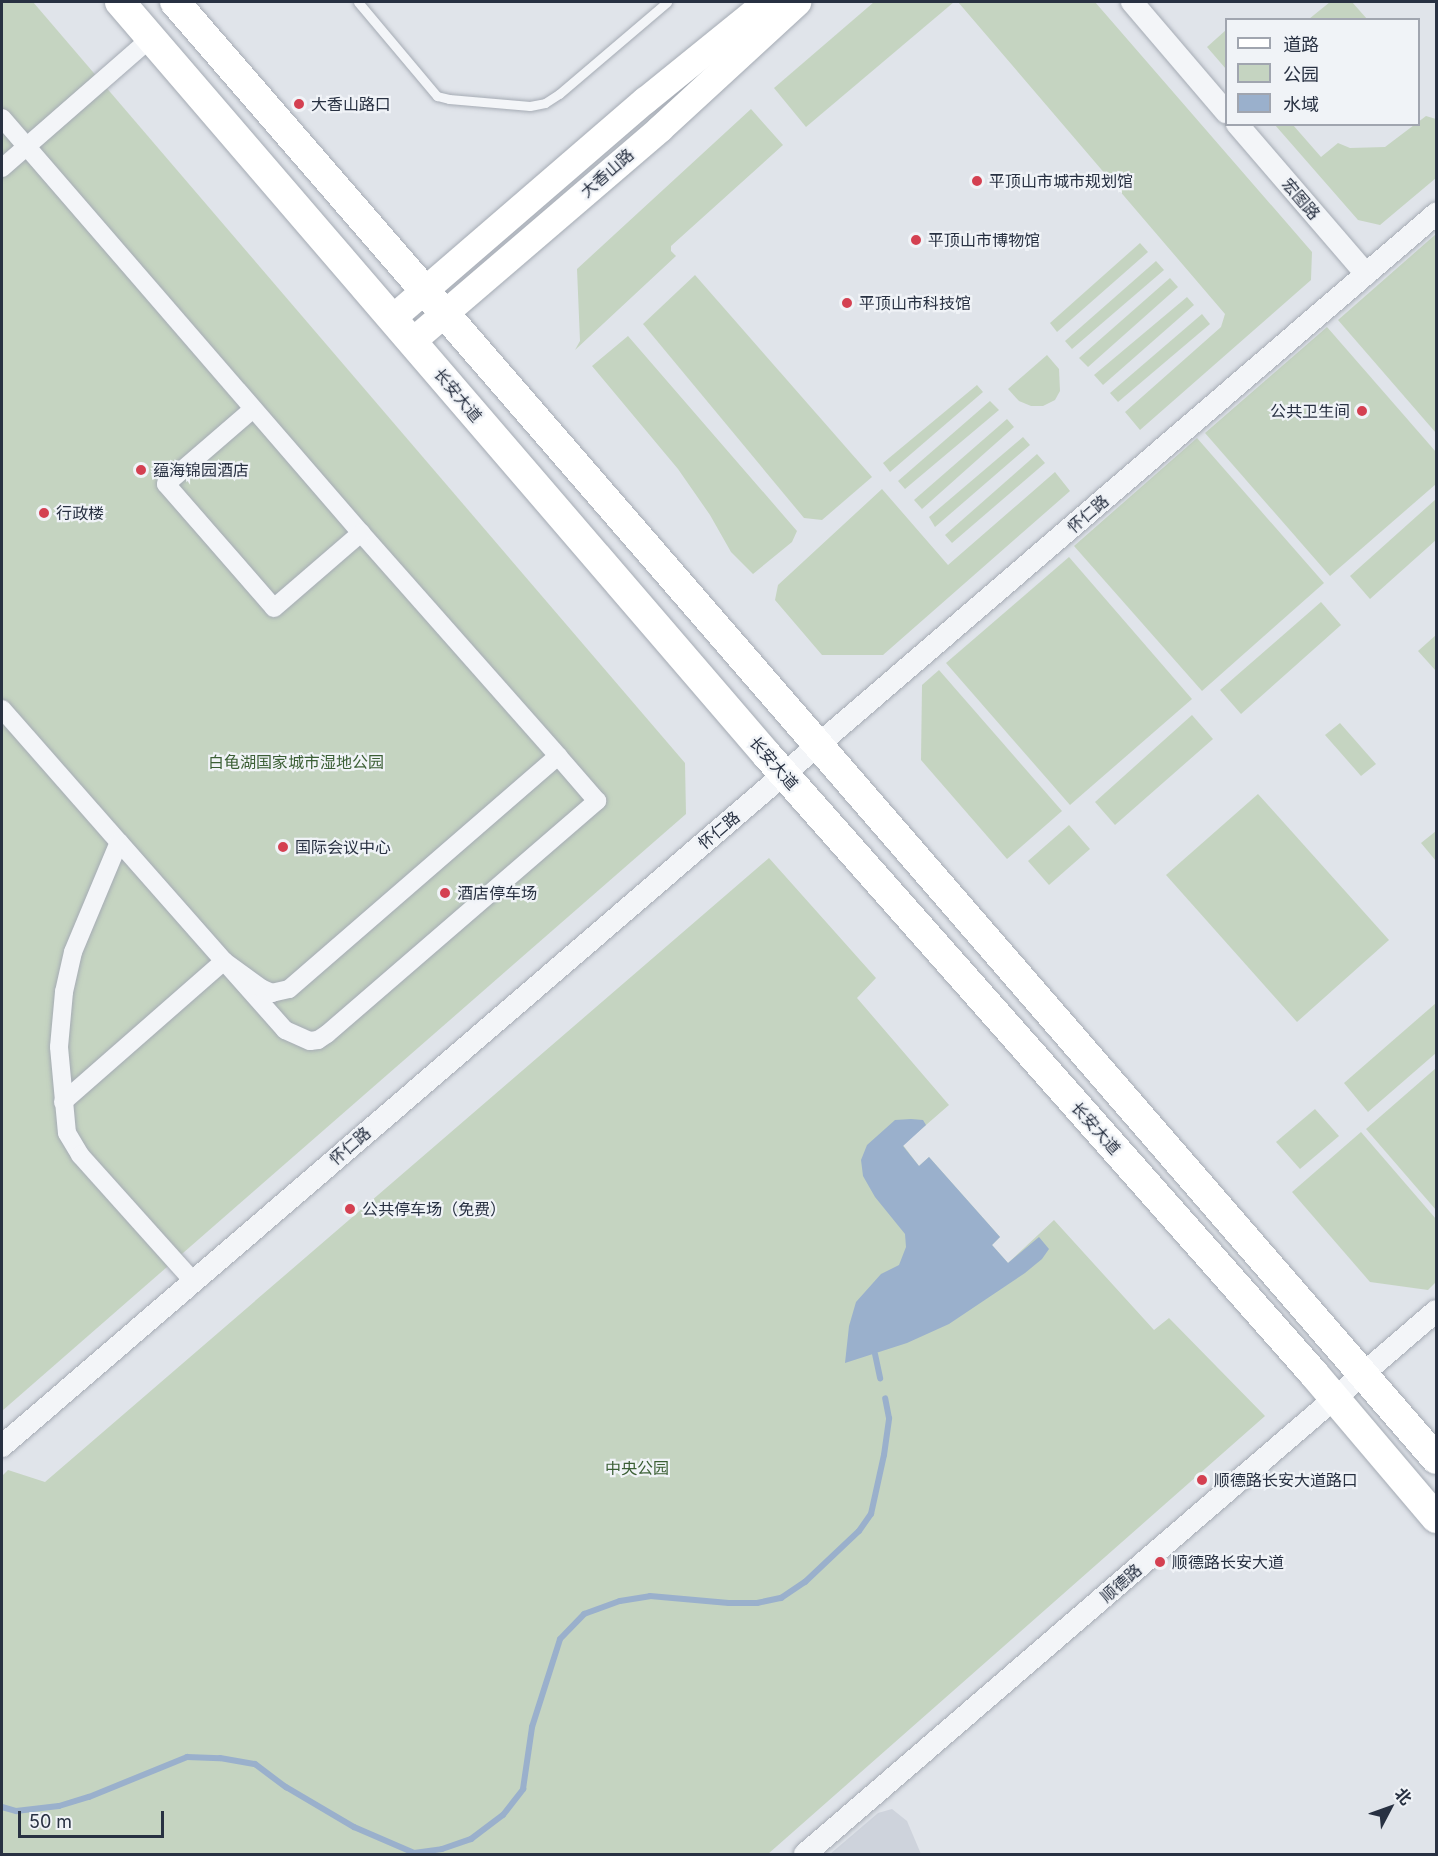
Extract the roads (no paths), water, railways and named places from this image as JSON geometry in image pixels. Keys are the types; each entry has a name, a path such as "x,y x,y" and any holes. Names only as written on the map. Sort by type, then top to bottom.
{"main road":[{"name":"长安大道","path":"120,2 784,775 1335,1398 1437,1518"},
{"path":"175,2 1437,1459"},
{"name":"大香山路","path":"392,318 645,100 766,2"},
{"name":"大香山路","path":"412,341 659,129 797,2"}],"street":[{"path":"1131,2 1225,110"},
{"path":"2,168 151,38"},
{"path":"2,118 361,533 597,801 318,1040 298,1037 285,1030 2,709"},
{"name":"宏图路","path":"1239,126 1366,274"},
{"name":"怀仁路","path":"2,1446 1437,214"},
{"path":"253,409 166,484 266,599 274,608 361,533"},
{"path":"224,961 261,988 272,993 289,990 558,756"},
{"path":"119,842 73,952 64,992 59,1047 67,1133 80,1155 193,1281"},
{"path":"63,1102 224,961"},
{"name":"顺德路","path":"805,1854 1437,1311"}],"lane":[{"path":"358,2 437,96 530,106 545,103 559,94 667,2"}],"water":[{"path":"895,1120 923,1120 926,1125 903,1146 919,1166 929,1157 1000,1237 992,1245 1008,1263 1039,1237 1049,1249 1042,1259 1025,1273 949,1324 907,1343 845,1363 849,1326 856,1302 881,1274 899,1265 906,1247 905,1234 875,1197 863,1176 861,1160 867,1145"}],"waterway":[{"path":"875,1354 880,1378"},
{"path":"2,1807 16,1811 59,1806 89,1797 187,1757 220,1758 255,1764 286,1787 354,1827 414,1853 442,1849 471,1839 503,1815 523,1789 532,1727 560,1639 584,1614 620,1601 650,1596 729,1603 757,1603 781,1598 805,1582 859,1531 871,1514 884,1455 889,1418 885,1398"}],"place":[{"name":"大香山路口","path":"299,104"},
{"name":"平顶山市城市规划馆","path":"977,181"},
{"name":"平顶山市博物馆","path":"916,240"},
{"name":"平顶山市科技馆","path":"847,303"},
{"name":"公共卫生间","path":"1362,411"},
{"name":"蕴海锦园酒店","path":"141,470"},
{"name":"行政楼","path":"44,513"},
{"name":"国际会议中心","path":"283,847"},
{"name":"酒店停车场","path":"445,893"},
{"name":"公共停车场（免费）","path":"350,1209"},
{"name":"顺德路长安大道路口","path":"1202,1480"},
{"name":"顺德路长安大道","path":"1160,1562"}],"park label":[{"name":"白龟湖国家城市湿地公园","path":"296,762"},
{"name":"中央公园","path":"637,1468"}]}
